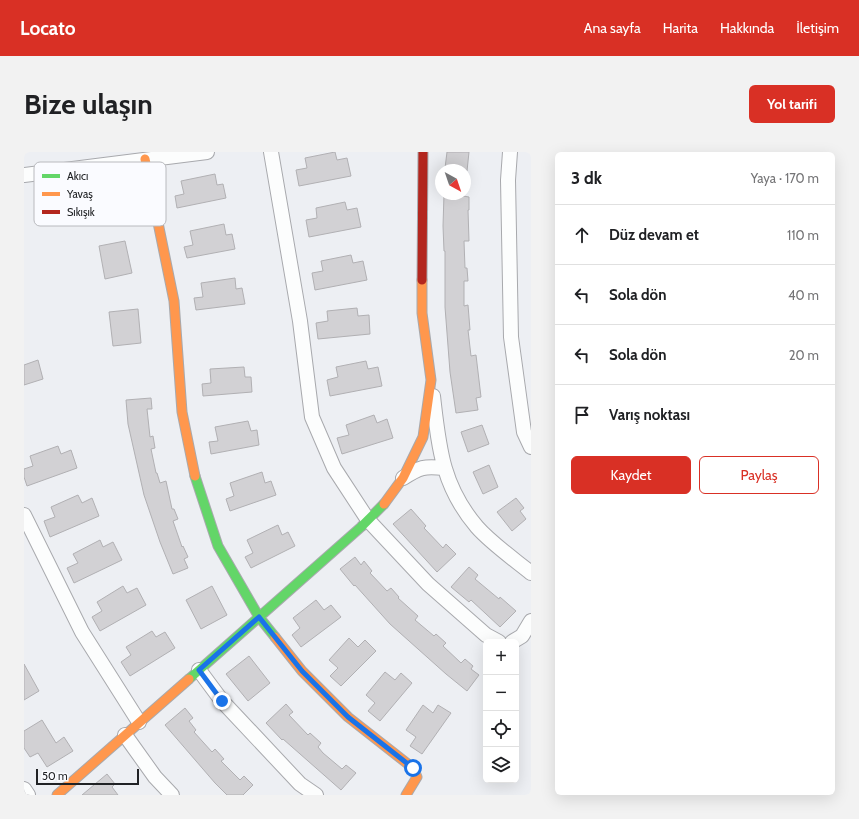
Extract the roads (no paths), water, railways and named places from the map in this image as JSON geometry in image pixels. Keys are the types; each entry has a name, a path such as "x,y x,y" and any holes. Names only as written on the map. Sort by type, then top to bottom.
{"street":[{"path":"122,162 207,152"},
{"path":"271,152 300,321 312,417 334,468 368,520 428,584 486,635 493,639"},
{"path":"423,152 422,313 432,380 438,436 444,468 458,502 478,528 531,573"},
{"path":"510,152 508,180 511,337 524,432 531,447"},
{"path":"24,175 34,174"},
{"path":"159,226 174,301 182,412 195,478 218,546 259,617 302,671 348,717 413,768 417,777 406,795"},
{"path":"62,793 139,722 368,520 386,502 402,478 423,437 432,380"},
{"path":"402,478 418,468 444,468"},
{"path":"24,515 82,632 139,722"},
{"path":"517,639 522,636 531,621"},
{"path":"199,670 222,701 300,784 316,795"},
{"path":"125,735 155,777 172,795"},
{"path":"24,789 28,795"}]}
